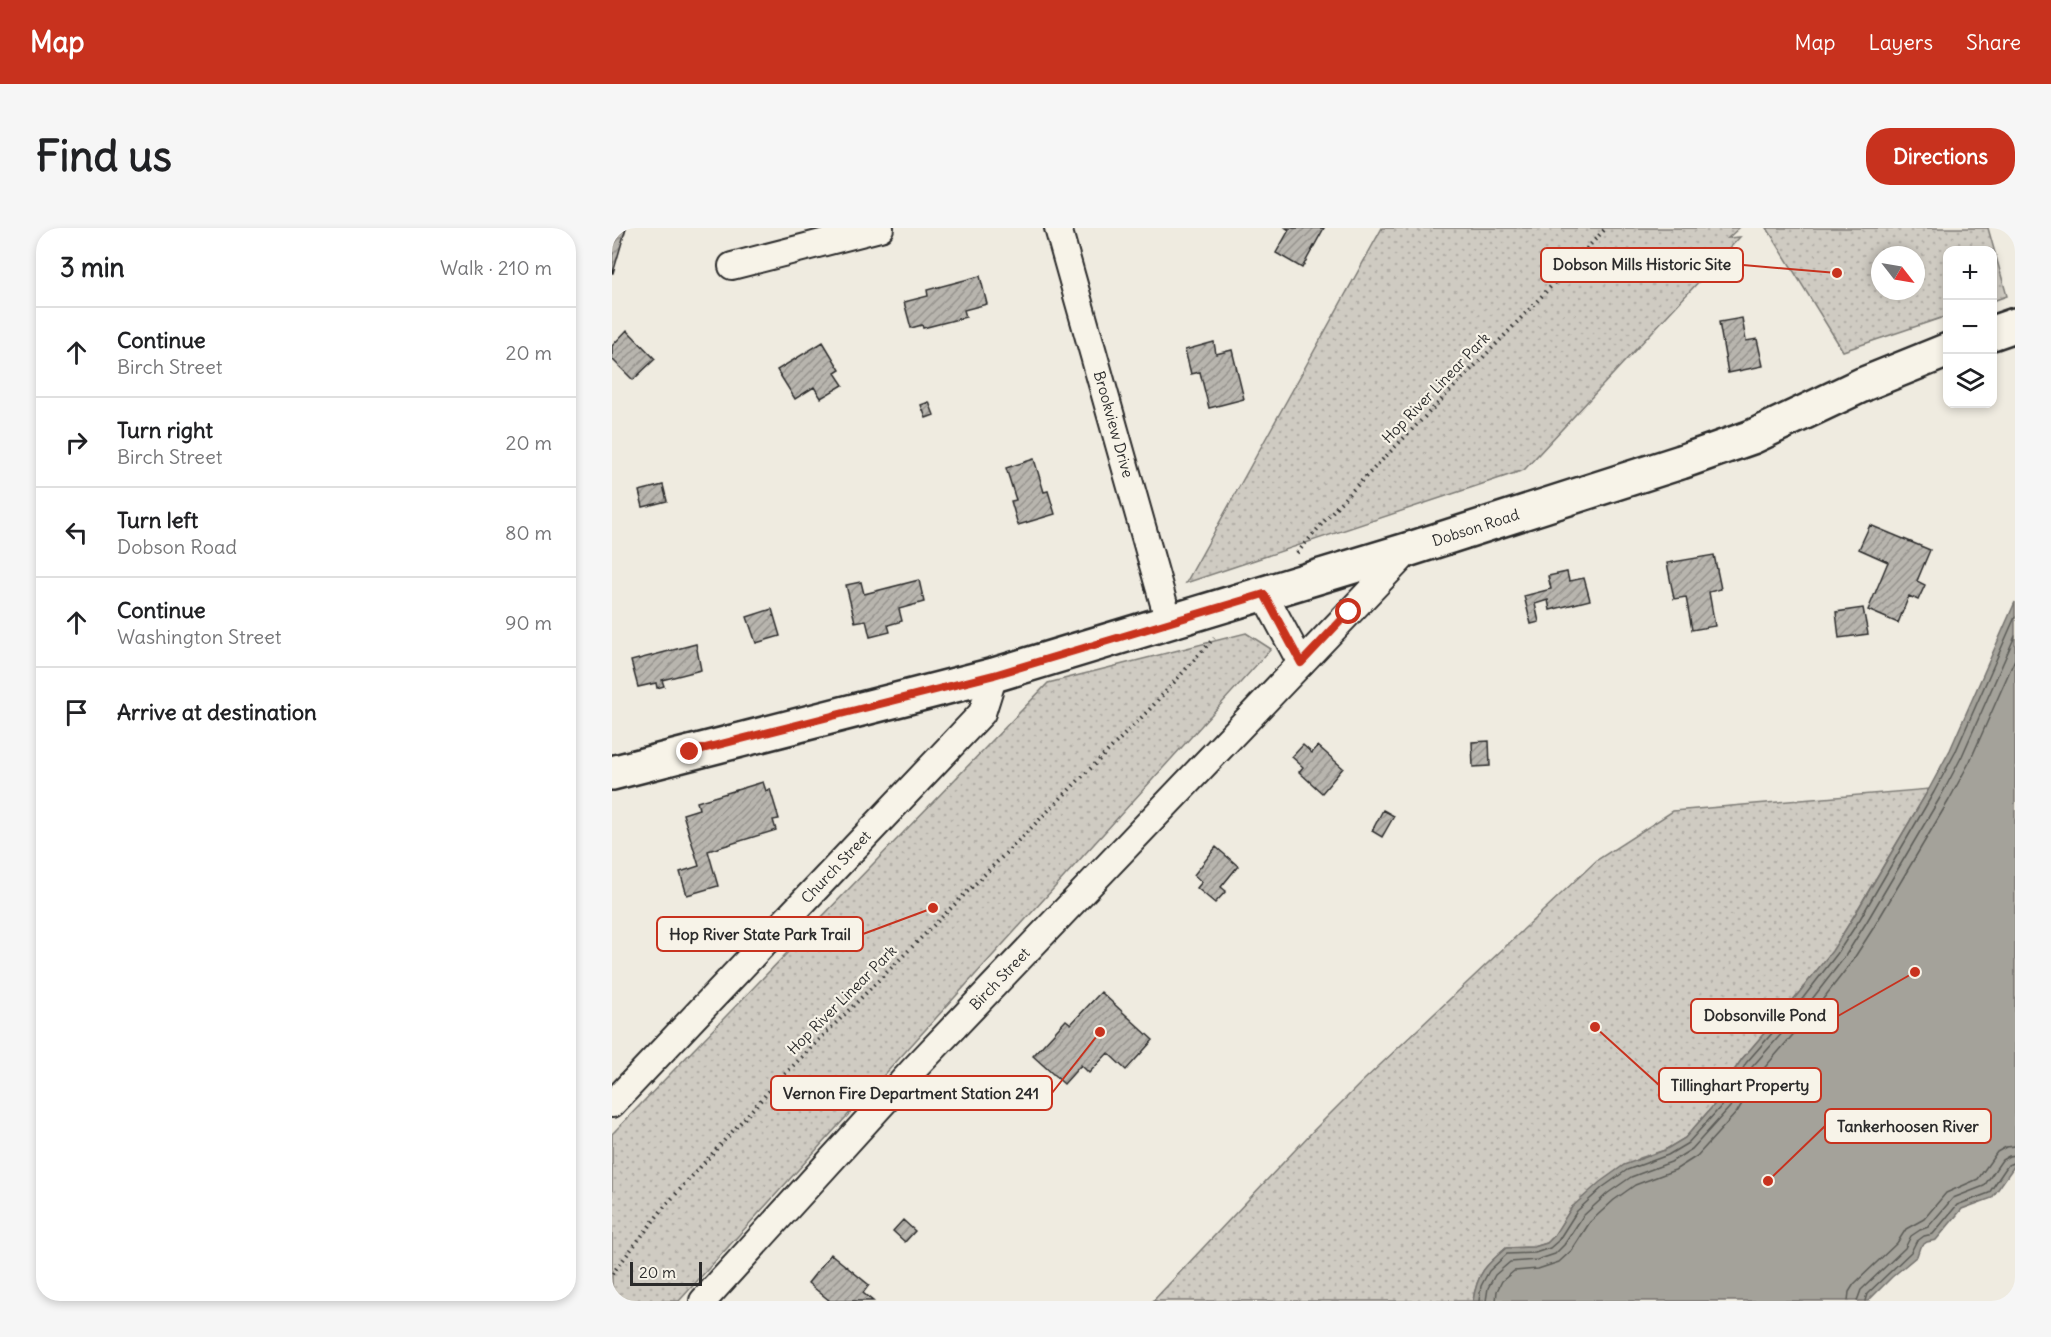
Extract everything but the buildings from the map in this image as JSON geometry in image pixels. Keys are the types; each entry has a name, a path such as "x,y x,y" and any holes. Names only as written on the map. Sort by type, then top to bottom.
{"street":[{"path":"732,266 880,228"},
{"name":"Brookview Drive","path":"1058,228 1169,622"},
{"path":"1997,331 2015,325"},
{"name":"Dobson Road","path":"612,773 994,675 1410,549 1752,437 1863,384 1943,352"},
{"name":"Birch Street","path":"703,1301 913,1070 1410,549"},
{"path":"1264,594 1301,663"},
{"name":"Church Street","path":"612,1104 982,713 994,675"}],"path":[{"name":"Hop River Linear Park","path":"1292,559 1339,504 1505,335 1606,228"},
{"name":"Hop River Linear Park","path":"612,1275 666,1206 778,1081 1149,710 1220,631"}],"shaded area":[{"path":"1382,228 1739,228 1728,238 1740,237 1524,470 1186,583"},
{"path":"1767,228 1988,228 1993,246 1943,246 1943,317 1843,351"},
{"path":"1997,260 2007,296 1997,300"},
{"path":"1246,633 1271,649 679,1301 612,1301 612,1134 1048,683"},
{"path":"1929,789 1833,951 1742,1059 1720,1098 1685,1138 1665,1150 1640,1158 1572,1207 1553,1238 1547,1243 1534,1247 1506,1248 1480,1276 1473,1301 1153,1301 1362,1082 1597,860 1673,811"}],"water":[{"path":"2015,602 2015,1165 1992,1198 1962,1209 1936,1240 1920,1247 1917,1256 1868,1301 1473,1301 1480,1276 1506,1248 1534,1247 1547,1243 1572,1207 1600,1182 1624,1165 1665,1150 1685,1138 1720,1098 1742,1059 1832,951 1854,916 1950,750"}],"place":[{"name":"Dobson Mills Historic Site","path":"1837,273"},
{"name":"Hop River State Park Trail","path":"933,908"},
{"name":"Dobsonville Pond","path":"1915,972"},
{"name":"Tillinghart Property","path":"1595,1027"},
{"name":"Vernon Fire Department Station 241","path":"1100,1032"},
{"name":"Tankerhoosen River","path":"1768,1181"}],"route":[{"path":"690,752 994,675 1264,594 1301,663 1349,612"}]}
